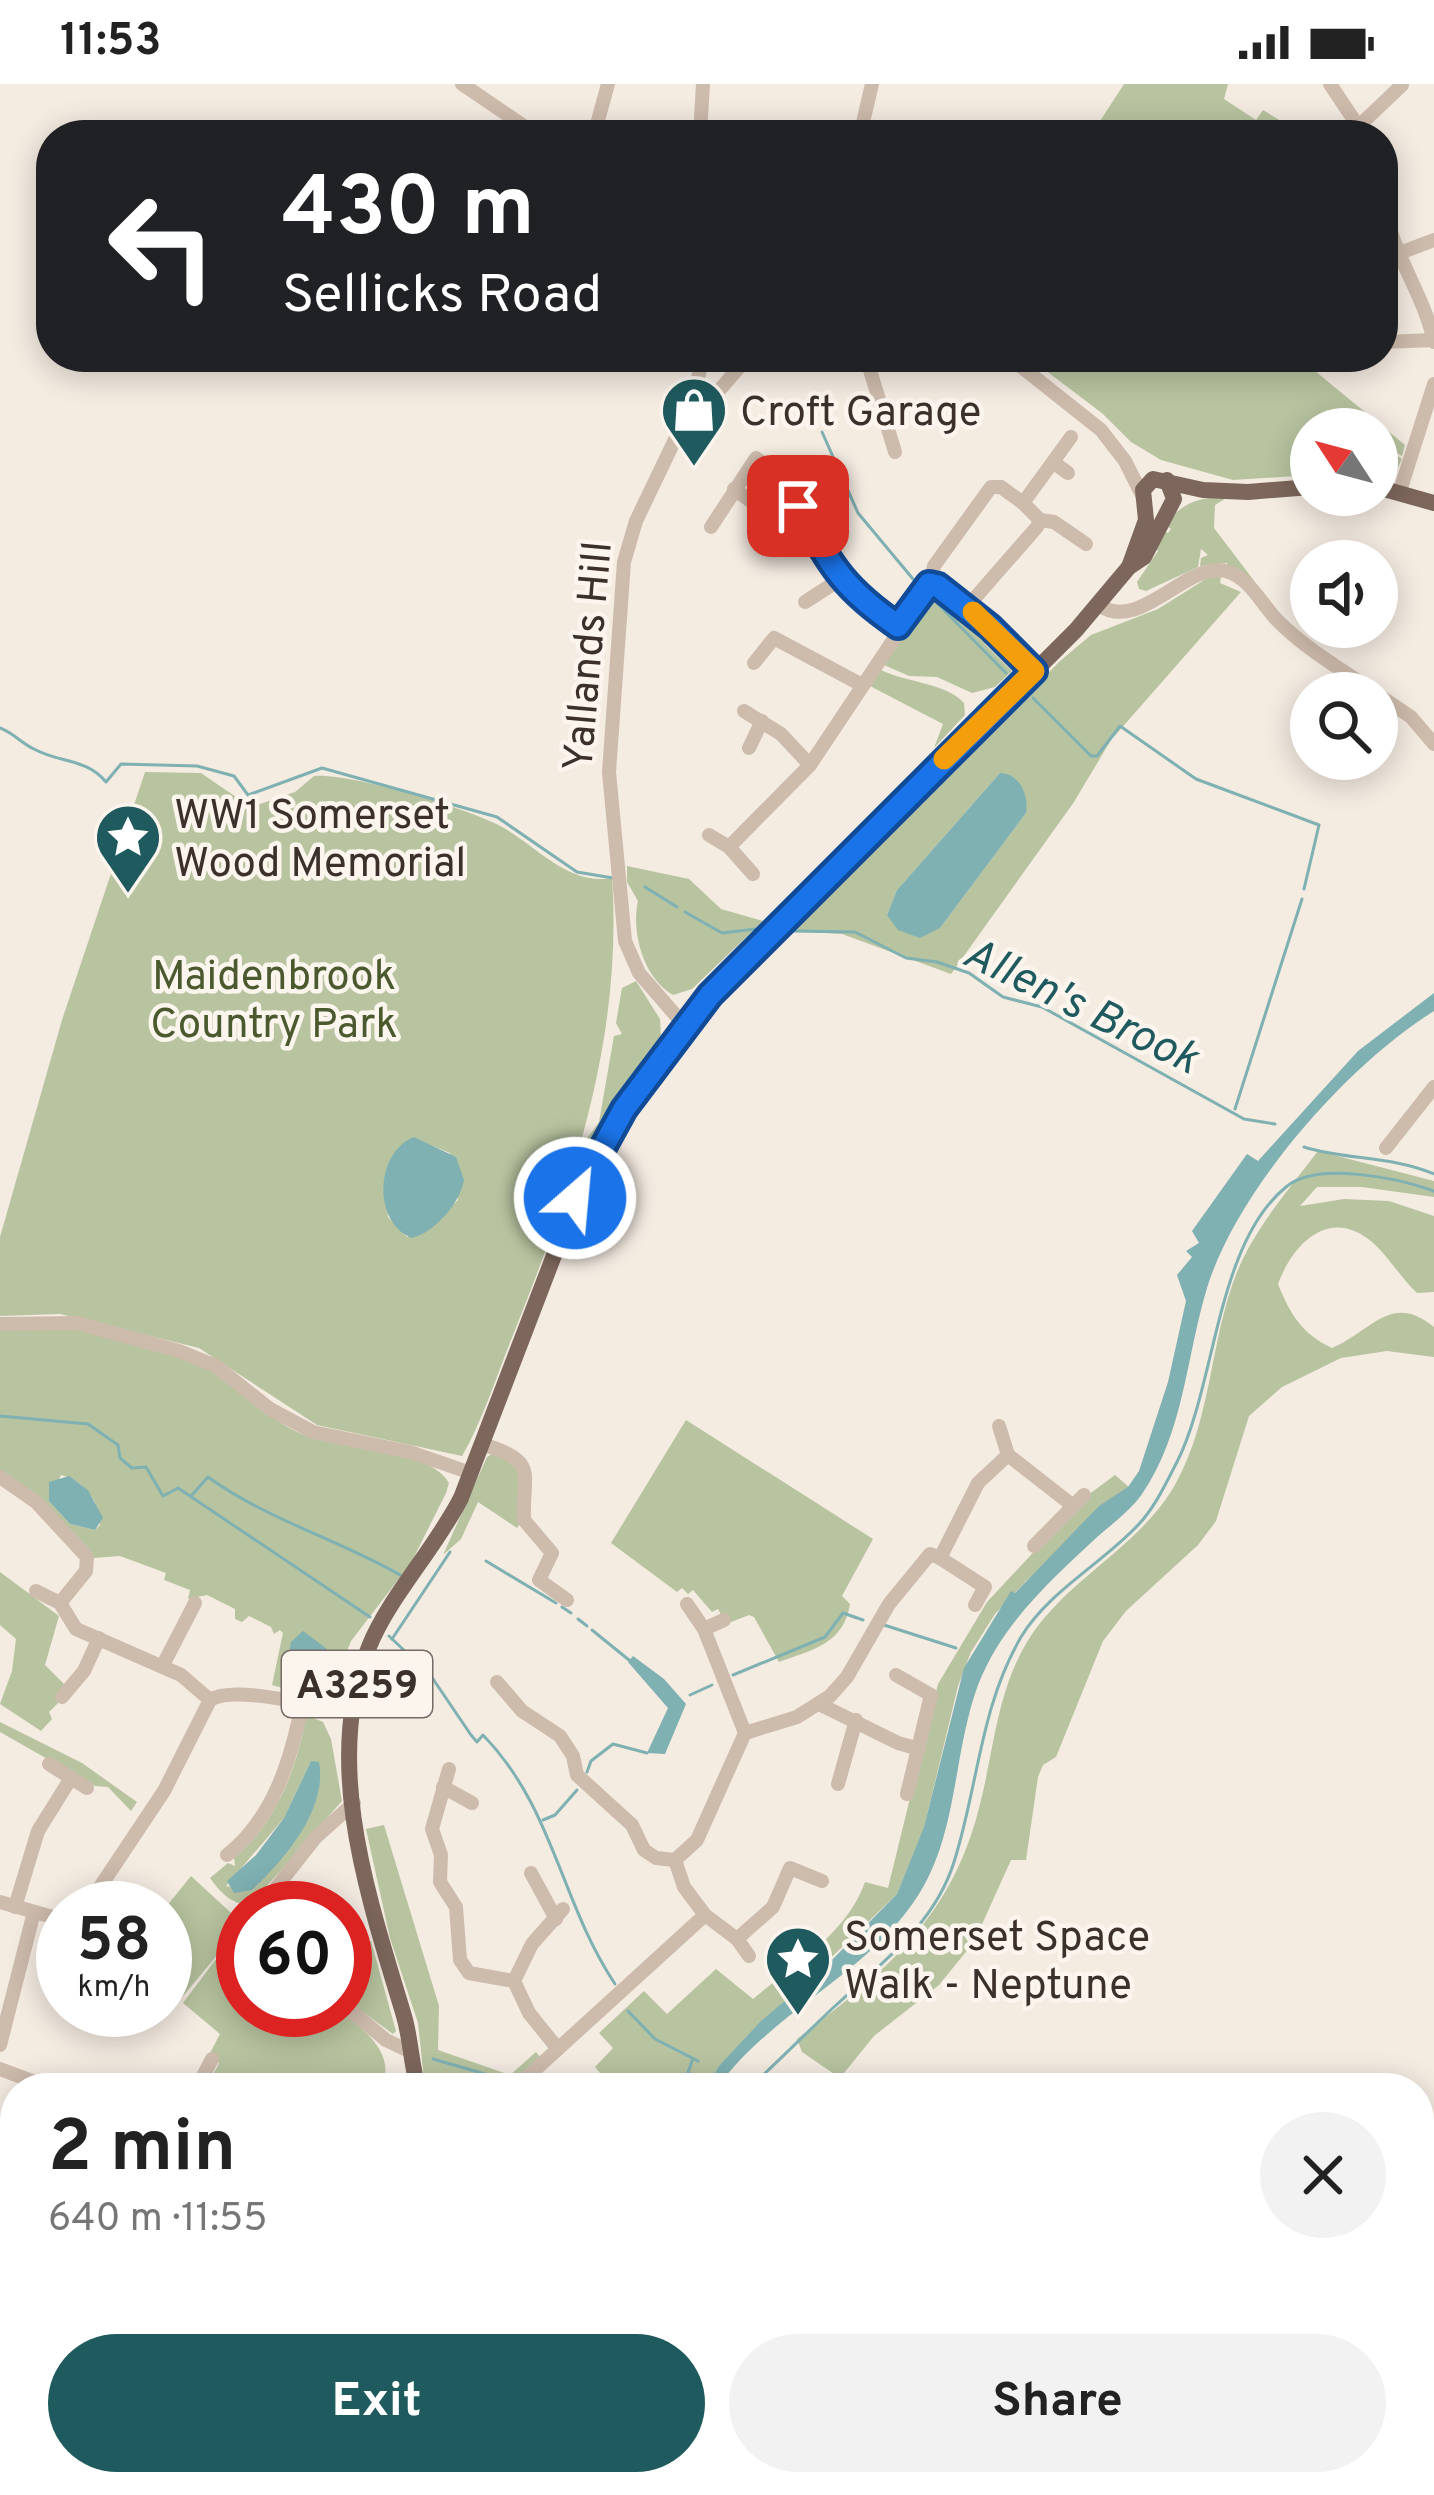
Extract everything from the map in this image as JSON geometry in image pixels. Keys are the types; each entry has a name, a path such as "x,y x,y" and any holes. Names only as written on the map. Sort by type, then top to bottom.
{"main road":[{"path":"1163,479 1203,490 1290,489"},
{"path":"1163,479 1174,489 1171,505"},
{"name":"A3259","path":"1129,567 1142,531 1145,485 1163,479"},
{"path":"1144,500 1156,511 1203,490"},
{"path":"1400,491 1434,503"},
{"name":"A3259","path":"407,2073 408,2031 367,1883 354,1803 352,1712 371,1641 440,1538 470,1473 575,1198 597,1155 685,1026 782,922 1099,605 1129,567 1144,557 1171,505"},
{"name":"A3259","path":"409,2053 414,2073"}],"street":[{"path":"462,84 515,120"},
{"path":"598,120 608,84"},
{"path":"701,120 703,84"},
{"path":"864,120 872,84"},
{"path":"1330,84 1355,120"},
{"path":"1375,120 1387,111 1402,85"},
{"path":"1398,253 1434,240"},
{"path":"1398,258 1429,319 1434,341 1398,338"},
{"name":"Yallands Hill","path":"685,1026 639,973 626,941 609,772 624,562 636,521 692,404 699,372"},
{"path":"692,404 710,401 735,372"},
{"path":"872,372 894,428 895,452"},
{"path":"1029,372 1088,418 1125,461 1144,500"},
{"path":"1400,491 1434,384"},
{"path":"1023,503 1071,437"},
{"path":"711,526 756,458 782,478 838,580 898,626"},
{"path":"1125,461 1163,479"},
{"path":"1053,462 1068,473"},
{"path":"729,847 810,765 929,584 934,566 991,488 1000,487 1040,520 1054,523 1086,544"},
{"path":"734,489 755,504"},
{"path":"967,607 1040,520"},
{"path":"1099,605 1111,612 1126,611 1205,573 1230,572 1289,631 1347,672"},
{"path":"805,602 838,580"},
{"path":"929,584 967,607 1034,671"},
{"path":"754,663 784,619"},
{"path":"774,638 862,685"},
{"path":"1398,708 1434,744"},
{"path":"744,711 782,734 810,765"},
{"path":"749,748 762,721"},
{"path":"709,835 729,847 752,874"},
{"path":"1388,1137 1434,1087"},
{"path":"0,1324 77,1323 179,1351 216,1366 270,1409 314,1432 410,1452 470,1473"},
{"path":"999,1426 1008,1455 1078,1500 1034,1546"},
{"path":"482,1444 518,1458 529,1477 524,1520 552,1553 539,1580"},
{"path":"940,1558 978,1483 1008,1455"},
{"path":"0,1477 36,1502 87,1557 86,1571 60,1603"},
{"path":"497,1682 512,1702 560,1736 573,1756 577,1775 632,1825 644,1850 656,1858 675,1860 697,1840 745,1733 819,1704 847,1676 906,1581 930,1554 992,1585 975,1605"},
{"path":"524,1571 567,1600"},
{"path":"36,1591 60,1603 76,1629 163,1666 198,1686 210,1700"},
{"path":"163,1666 187,1636 195,1603"},
{"path":"687,1604 704,1629 745,1733"},
{"path":"704,1629 724,1620"},
{"path":"64,1684 84,1671 99,1638"},
{"path":"896,1675 931,1695 908,1795"},
{"path":"104,1881 164,1791 210,1700 219,1695 352,1712"},
{"path":"819,1704 919,1749"},
{"path":"227,1856 243,1843 290,1763 302,1705"},
{"path":"838,1784 856,1720"},
{"path":"49,1764 87,1788"},
{"path":"449,1769 432,1829 441,1855 440,1882 456,1906 460,1960 469,1973 514,1981"},
{"path":"0,2044 34,1912 8,1904 38,1832 70,1778"},
{"path":"443,1787 472,1803"},
{"path":"281,1881 316,1837 354,1803"},
{"path":"231,1830 243,1843"},
{"path":"675,1860 684,1887 705,1915 737,1939 749,1956"},
{"path":"737,1939 773,1906 790,1868 823,1881"},
{"path":"531,1873 559,1914 532,1944 514,1981 519,1997 558,2049"},
{"path":"532,2073 705,1915"},
{"path":"372,2029 409,2053"},
{"path":"205,2073 212,2059"}],"green space":[{"path":"1124,84 1228,84 1224,99 1256,120 1101,120"},
{"path":"1263,110 1279,120 1256,120"},
{"path":"1048,372 1316,372 1360,408 1290,408 1290,476 1233,480 1161,460 1131,442"},
{"path":"1228,497 1215,505 1214,528 1255,582 1227,568 1227,563 1200,566 1201,558 1208,555 1201,549 1198,567 1146,591 1139,589 1137,582 1158,551 1153,547 1162,530 1168,533 1171,529 1165,525 1171,517 1192,502"},
{"path":"1209,577 1221,577 1220,583 1241,592 1111,740 1074,802 951,974 842,934 792,931 1060,661 1091,635 1158,609","holes":["1000,773 1026,813 940,928 887,915 897,890"]},
{"path":"933,594 954,605 989,638 985,644 1012,671 995,687 972,693 937,677 909,676 882,664"},
{"path":"879,669 956,696 964,703 965,715 934,748 943,724 870,686"},
{"name":"Maidenbrook Country Park","path":"145,772 201,773 236,797 260,804 295,792 314,776 382,786 488,820 568,871 612,878 610,995 589,1109 556,1221 462,1456 317,1425 199,1348 60,1314 0,1316 0,1237 62,1020","holes":["433,1146 450,1153 458,1200 431,1226 407,1237 388,1217 385,1179"]},
{"path":"627,866 689,879 721,909 763,921 692,989 673,995 654,977 642,953 636,926 638,901 627,882"},
{"path":"636,981 660,1019 661,1038 577,1174 588,1137 599,1122 614,1036 622,1034 616,1023 622,988"},
{"path":"1318,1151 1434,1181 1434,1197 1362,1187 1317,1187 1300,1206 1344,1199 1389,1201 1434,1216 1434,1292 1417,1293 1372,1242 1342,1228 1315,1234 1303,1243 1278,1284 1298,1322 1332,1348 1382,1318 1406,1313 1434,1327 1434,1357 1387,1351 1341,1358 1282,1387 1249,1416 1216,1521 1198,1545 1126,1611 1103,1641 1056,1757 1043,1765 1038,1777 1026,1860 1011,1860 974,1942 939,1985 874,2036 844,2073 833,2073 802,2052 797,2039 885,1966 951,1882 979,1808 1002,1703 1017,1662 1043,1620 1143,1526 1176,1483 1197,1432 1228,1298 1263,1224"},
{"path":"75,1328 159,1349 220,1374 304,1435 405,1456 439,1472 449,1483 446,1493 411,1563 351,1641 332,1689 308,1695 272,1685 280,1630 274,1634 271,1627 249,1616 242,1622 235,1619 235,1609 207,1595 188,1599 190,1590 164,1580 166,1573 120,1556 93,1558 0,1471 0,1329","holes":["61,1475 94,1500 100,1525 95,1530 70,1524 49,1501"]},
{"path":"686,1420 873,1539 842,1596 850,1604 847,1617 825,1643 779,1662 754,1617 726,1624 718,1609 712,1612 693,1590 677,1592 611,1543"},
{"path":"495,1452 511,1458 523,1474 519,1525 478,1502 461,1539 443,1555 487,1457"},
{"path":"1115,1475 1129,1487 1026,1581 995,1614 971,1652 958,1686 924,1828 897,1894 715,2073 600,2073 595,2067 613,2048 599,2033 644,1991 667,2014 716,1969 753,1999 832,1933 857,1901 865,1882 888,1888 938,1684 987,1602 1084,1498"},
{"path":"0,1572 59,1616 45,1665 64,1684 58,1703 49,1712 52,1719 41,1731 0,1704 12,1671 16,1639 0,1625"},
{"path":"306,1715 323,1722 331,1739 342,1801 271,1881 260,1881 295,1840 311,1761 284,1818 230,1881 216,1881 216,1886 210,1878 228,1863 235,1866 234,1858 262,1828 291,1774"},
{"path":"0,1722 82,1763 137,1802 131,1811 108,1787 95,1786 0,1732"},
{"path":"384,1825 439,2006 438,2050 504,2073 423,2073 418,2023 390,1938 366,1829"},
{"path":"191,1876 216,1899 216,1956 192,1985 192,1881 187,1881"},
{"path":"372,1945 396,2031 393,2034 372,2019"},
{"path":"216,1959 216,2031 192,2011 192,1991"},
{"path":"218,2037 371,2037 381,2053 385,2073 214,2073 219,2063 209,2055"},
{"path":"536,2052 541,2058 524,2073 512,2073"}],"water":[{"path":"1000,773 1013,777 1022,787 1026,813 940,928 920,938 898,930 887,915 897,890"},
{"path":"1434,993 1434,1011 1400,1034 1332,1097 1299,1133 1243,1211 1207,1288 1175,1420 1156,1470 1132,1506 1028,1605 988,1663 970,1711 941,1845 919,1894 898,1922 848,1970 765,2036 729,2073 715,2073 761,2021 825,1967 897,1894 924,1827 964,1668 1011,1591 1015,1593 1099,1506 1128,1487 1139,1471 1168,1382 1186,1301 1177,1275 1192,1257 1186,1251 1199,1243 1192,1231 1247,1154 1258,1161 1358,1051"},
{"path":"414,1137 456,1157 464,1180 445,1215 412,1238 390,1218 383,1188 392,1157"},
{"path":"69,1476 88,1490 103,1518 95,1530 70,1524 49,1501 49,1482"},
{"path":"303,1631 327,1649 329,1663 318,1678 296,1676 287,1665 291,1642"},
{"path":"633,1656 664,1679 686,1704 665,1754 647,1753 668,1708 628,1662"},
{"path":"311,1761 319,1762 317,1798 310,1815 277,1864 261,1881 227,1881 256,1855 284,1818"}],"waterway":[{"path":"822,432 858,513 913,579"},
{"path":"934,600 1006,673"},
{"path":"1033,698 1091,756 1097,756 1120,726 1196,779 1319,825 1304,889"},
{"name":"Allen's Brook","path":"0,728 29,747 90,769 106,782 121,764 197,766 234,776 248,795 322,768 497,817 577,872 613,878"},
{"name":"Allen's Brook","path":"645,887 677,907"},
{"path":"1235,1109 1302,899"},
{"name":"Allen's Brook","path":"685,912 722,933 756,929"},
{"name":"Allen's Brook","path":"792,931 855,932 906,958 969,973 1003,997 1042,1007 1244,1119 1275,1124"},
{"name":"Allen's Brook","path":"1304,1147 1434,1174"},
{"path":"765,2073 887,1959 920,1924 945,1885 1007,1664 1046,1605 1125,1538 1160,1494 1190,1430 1231,1279 1263,1212 1286,1187 1317,1175 1380,1177 1434,1191"},
{"path":"0,1416 88,1424 118,1445 120,1458 132,1468 146,1467 163,1496 178,1488 370,1617"},
{"path":"192,1495 208,1477 254,1505 400,1575"},
{"path":"392,1639 450,1552"},
{"path":"486,1561 556,1603"},
{"path":"562,1607 571,1613"},
{"path":"733,1675 825,1637 843,1613 863,1620"},
{"path":"578,1619 587,1626"},
{"path":"884,1625 956,1648"},
{"path":"592,1630 629,1660"},
{"path":"389,1636 431,1676 477,1742 483,1735 507,1763 526,1793 581,1920 615,1984"},
{"path":"690,1695 712,1685"},
{"path":"587,1772 591,1761 613,1744 647,1753"},
{"path":"543,1820 555,1815 577,1790"},
{"path":"628,2011 655,2039 698,2061"},
{"path":"433,2059 482,2073"},
{"path":"688,2073 692,2061"}],"slow traffic":[{"path":"944,759 1034,671 973,612"}],"place":[{"name":"Croft Garage","path":"694,469"},
{"name":"WW1 Somerset Wood Memorial","path":"128,896"},
{"name":"Somerset Space Walk - Neptune","path":"798,2018"}],"route":[{"path":"575,1198 624,1109 710,995 1034,671 990,627 938,586 929,584 898,626 838,580 798,506"}]}
